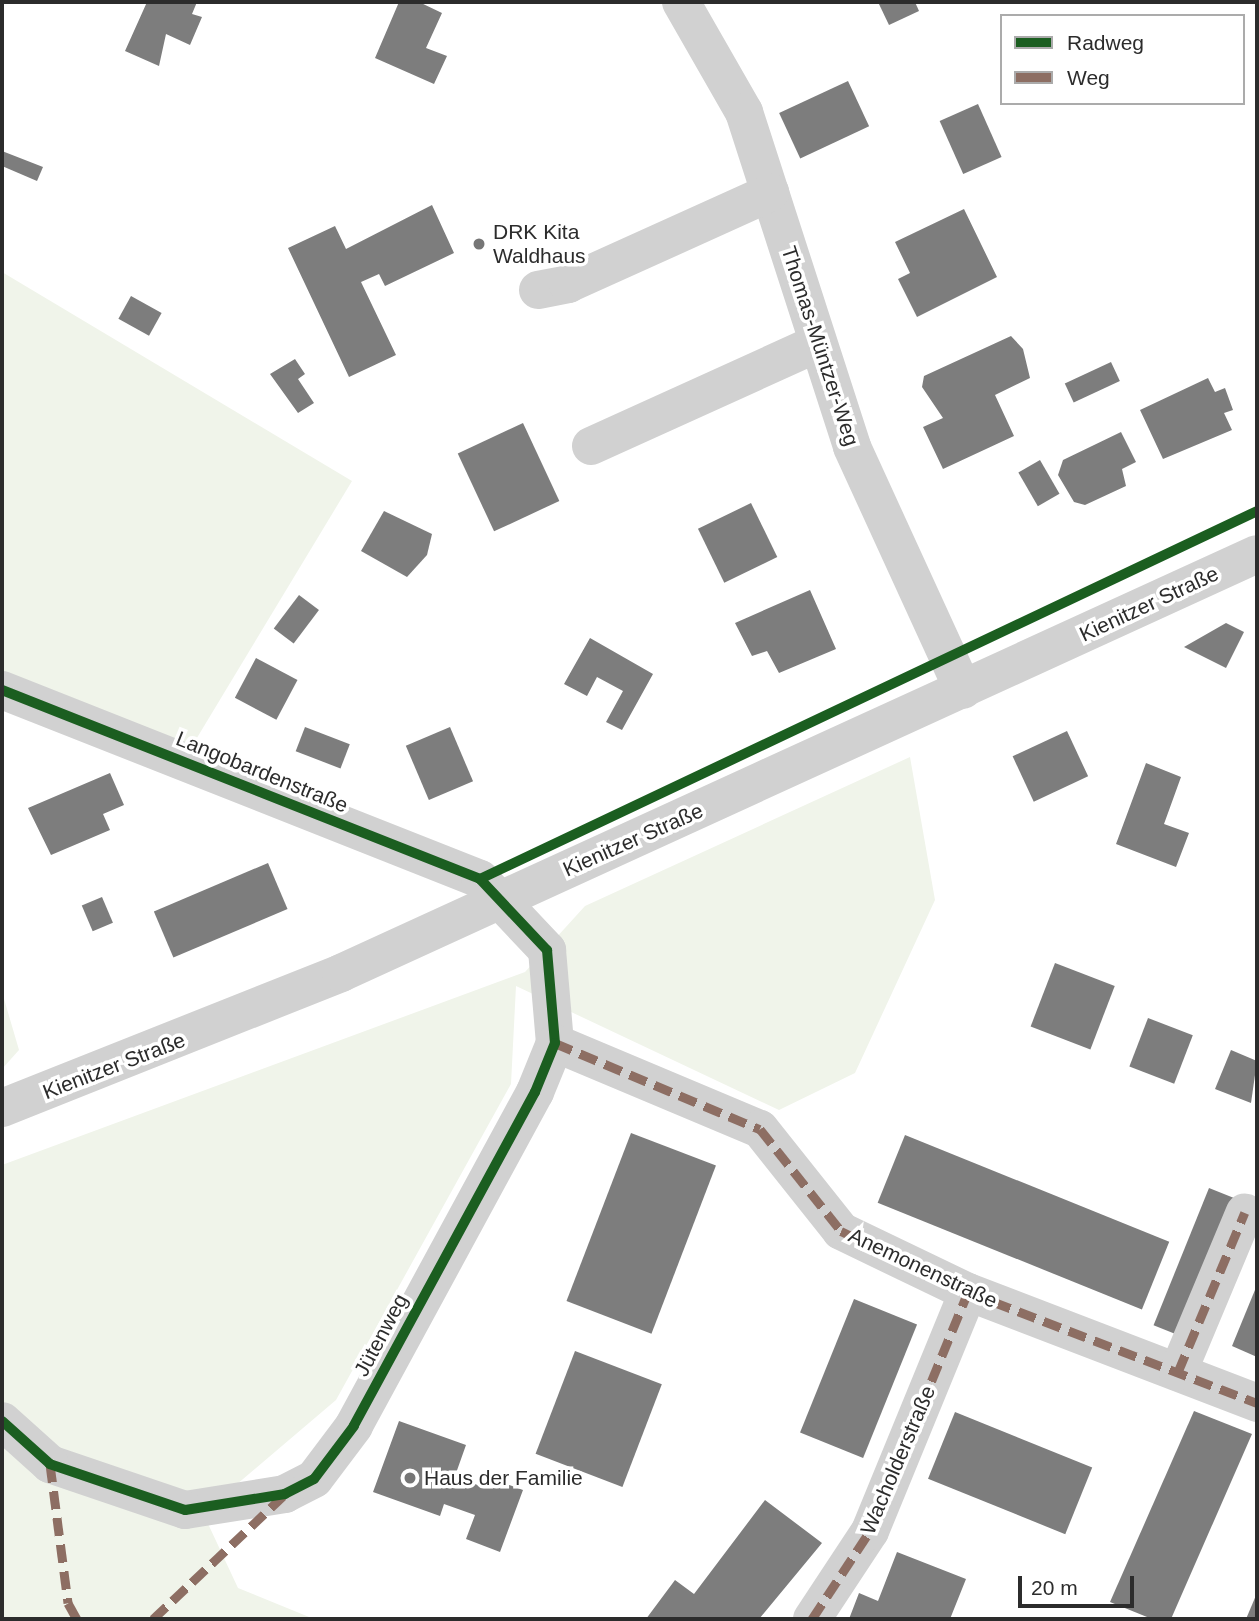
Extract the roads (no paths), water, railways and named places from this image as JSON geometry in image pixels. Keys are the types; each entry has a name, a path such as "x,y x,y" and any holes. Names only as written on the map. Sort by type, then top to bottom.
{"street":[{"name":"Thomas-Müntzer-Weg","path":"681,2 744,112 852,447 963,690"},
{"path":"538,290 568,284 770,193"},
{"path":"591,446 818,343"},
{"name":"Kienitzer Straße","path":"2,1108 192,1037 504,899 1257,554"},
{"name":"Langobardenstraße","path":"2,690 480,879 504,899"},
{"name":"Jütenweg","path":"2,1421 50,1464 185,1510 285,1494 314,1479 354,1426 535,1092 555,1043 547,950 504,899"},
{"name":"Anemonenstraße","path":"555,1043 760,1129 841,1231 968,1292 1257,1403"},
{"path":"1178,1372 1245,1212"},
{"name":"Wacholderstraße","path":"812,1619 870,1531 968,1292"}],"place":[{"name":"DRK Kita Waldhaus","path":"479,244"},
{"name":"Haus der Familie","path":"410,1478"}]}
